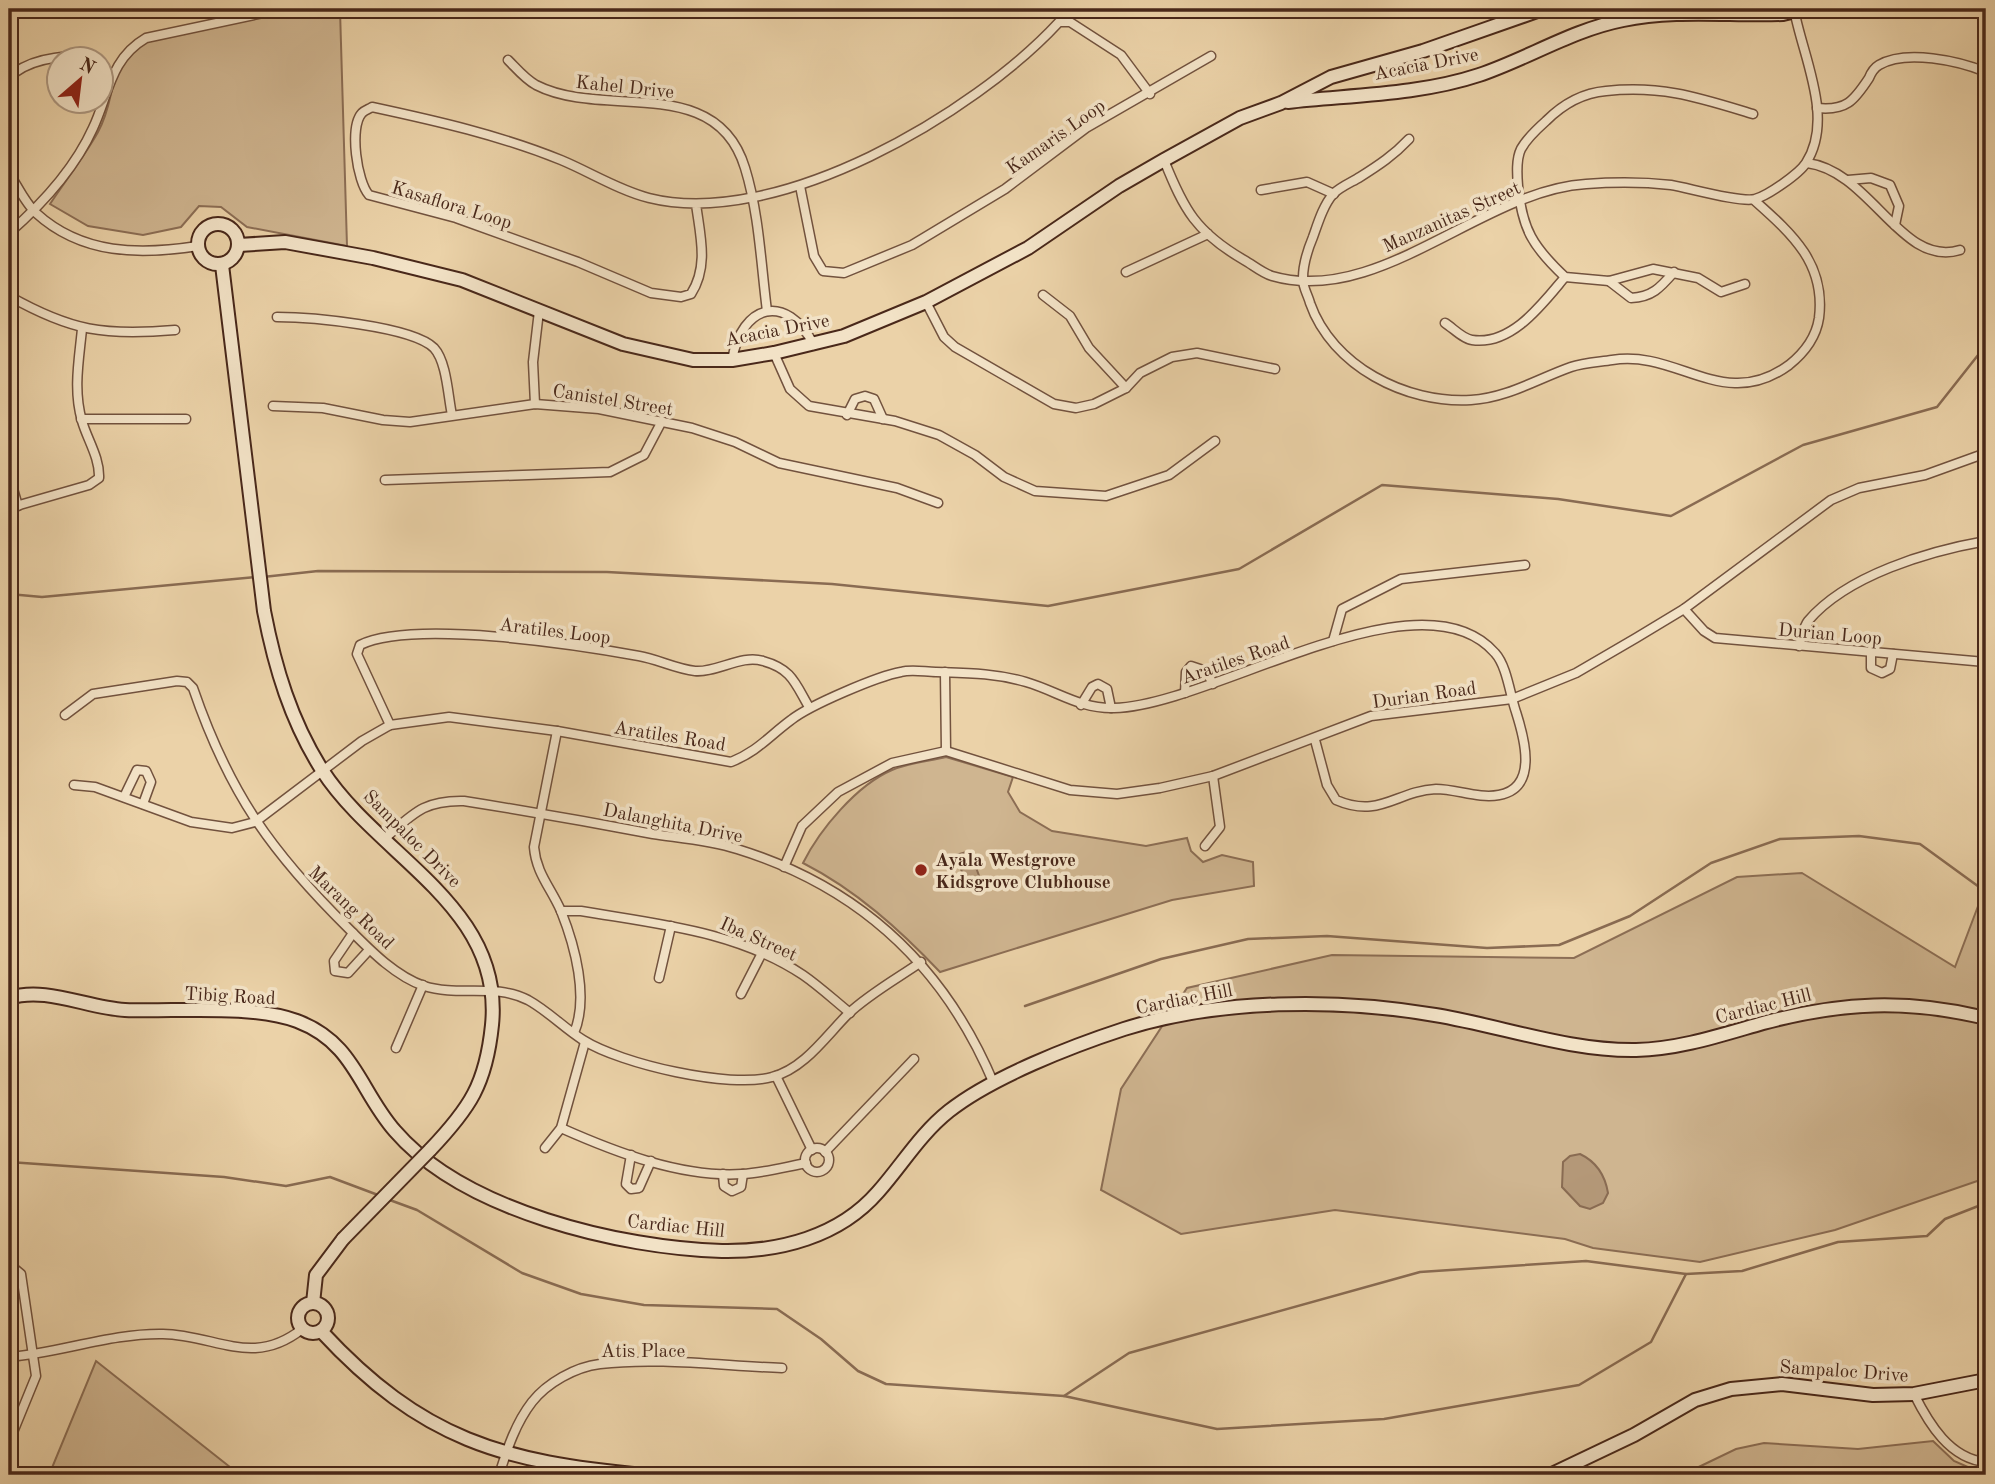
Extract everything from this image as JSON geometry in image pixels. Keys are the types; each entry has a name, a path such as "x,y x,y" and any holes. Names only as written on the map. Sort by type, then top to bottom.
{"street":[{"path":"9,233 34,212 77,155 93,128 117,64 132,46 146,38 282,9"},
{"path":"414,9 442,9"},
{"path":"710,9 746,13 769,9"},
{"name":"Acacia Drive","path":"239,245 285,242 373,258 462,280 623,344 692,360 732,360 774,353 814,345 926,302 1027,248 1119,186 1164,160 1240,118 1281,103 1331,77 1423,51 1543,9"},
{"name":"Acacia Drive","path":"1762,9 1780,14"},
{"path":"1409,139 1393,157 1334,194 1322,212 1308,249 1302,280 1315,316 1325,334 1351,362 1383,381 1422,394 1469,401 1499,397 1574,366 1619,359 1657,362 1702,378 1740,385 1776,374 1804,354 1818,325 1822,294 1812,263 1787,230 1754,200 1795,176 1807,163 1817,126 1817,108 1797,10"},
{"name":"Acacia Drive","path":"1281,103 1431,86 1478,75 1543,47 1622,20 1651,16 1780,14 1797,10"},
{"path":"752,198 800,186 874,153 957,108 1029,55 1059,22 1070,22 1121,55 1150,94 1211,56"},
{"path":"1817,108 1836,110 1852,104 1874,68 1896,60 1936,59 1986,72"},
{"name":"Kahel Drive","path":"509,60 535,85 563,95 593,101 672,104 709,119 738,150 745,167 752,198 767,310"},
{"path":"14,73 29,64 46,61"},
{"path":"1745,284 1721,292 1698,278 1653,269 1609,281 1565,277 1538,249 1523,225 1517,173 1520,151 1562,105 1583,96 1606,91 1679,91 1753,114"},
{"name":"Kamaris Loop","path":"800,186 814,256 823,271 844,272 912,245 970,213 1086,128 1150,94"},
{"name":"Kasaflora Loop","path":"696,204 703,264 701,279 691,294 681,297 651,293 578,262 456,218 369,195 359,178 356,128 361,114 372,107 481,131 649,198 696,204 752,198"},
{"name":"Manzanitas Street","path":"1164,160 1181,204 1208,234 1227,250 1270,276 1302,280 1342,278 1426,248 1519,200 1584,184 1669,185 1754,200"},
{"path":"1807,163 1848,180 1916,246 1940,253 1960,250"},
{"path":"9,173 34,212 84,243 113,251 144,253 198,246"},
{"path":"1848,180 1871,177 1890,185 1899,206 1895,225"},
{"path":"1261,190 1307,182 1334,194"},
{"path":"221,224 235,233 239,245 235,257 222,265 206,261 198,246 203,230 221,224"},
{"path":"1126,272 1208,234"},
{"name":"Sampaloc Drive","path":"222,265 264,611 274,660 288,701 323,772 383,840 455,907 482,951 493,991 489,1051 479,1087 463,1115 343,1239 316,1275 313,1303"},
{"path":"1609,281 1631,298 1647,297 1659,290 1674,272"},
{"path":"1445,323 1470,340 1489,340 1535,314 1565,277"},
{"path":"1043,295 1070,316 1089,348 1126,388"},
{"path":"9,296 47,317 82,329 126,334 175,330"},
{"path":"926,302 944,337 955,347 1054,404 1076,408 1094,404 1126,388 1140,373 1172,357 1197,353 1275,369"},
{"path":"732,360 736,340 744,325 767,310 794,317 805,328 814,345"},
{"path":"535,404 533,362 539,312"},
{"path":"277,317 310,317 360,325 426,342 440,358 452,415"},
{"path":"9,475 13,507 89,485 99,478 99,468 81,419 76,392 82,329"},
{"path":"774,353 790,389 809,407 883,419 939,435 975,455 1004,477 1035,491 1106,496 1169,475 1215,441"},
{"path":"846,415 855,399 864,396 874,399 883,419"},
{"name":"Canistel Street","path":"274,406 323,408 396,421 535,404 599,409 662,421 735,442 802,470 897,488 937,503"},
{"path":"81,419 186,419"},
{"path":"385,480 610,472 644,455 662,421"},
{"name":"Durian Road","path":"784,867 802,826 838,792 892,764 946,751 990,763 1028,779 1117,794 1213,776 1315,740 1371,716 1512,699 1576,673 1684,609 1831,500 1859,488 1925,475 1986,453"},
{"path":"1984,702 1986,513"},
{"path":"1799,646 1806,622 1828,603 1864,580 1933,553 1986,541"},
{"path":"1333,641 1342,609 1401,579 1525,565"},
{"name":"Durian Loop","path":"1684,609 1704,631 1715,638 1984,662"},
{"name":"Aratiles Road","path":"74,785 95,787 214,827 232,828 255,822 362,741 390,725 449,717 557,731 731,762 755,752 809,707 902,671 973,671 1028,683 1081,705 1137,707 1213,684 1333,641 1391,625 1447,626 1477,636 1497,655 1525,742 1525,771 1516,785 1500,795 1434,789 1372,809 1346,805 1336,800 1327,785 1315,740"},
{"name":"Aratiles Loop","path":"390,725 357,654 360,645 367,642 411,634 443,633 581,648 639,656 696,671 760,660 789,672 809,707"},
{"path":"1871,653 1871,668 1878,673 1890,669 1893,654"},
{"path":"1185,693 1186,672 1191,666 1206,671 1213,684"},
{"path":"945,672 946,751"},
{"name":"Marang Road","path":"65,715 93,695 177,681 187,682 193,688 222,762 255,822 298,878 369,950 423,985 441,989 511,992 531,1002 585,1041 627,1058 725,1081 753,1082 776,1076 824,1042 850,1013 921,962"},
{"path":"1081,705 1092,687 1100,684 1107,689 1111,708"},
{"path":"557,731 534,847 536,866 561,911 580,994 581,1016 574,1033"},
{"path":"124,797 132,775 137,770 146,771 151,782 143,804"},
{"path":"1206,846 1220,827 1213,776"},
{"name":"Dalanghita Drive","path":"383,840 421,807 441,801 540,814 736,848 784,867 856,907 921,962 965,1026 994,1084"},
{"name":"Iba Street","path":"561,911 581,911 713,934 762,953 803,975 850,1013"},
{"path":"659,978 671,926"},
{"path":"353,933 334,961 335,971 348,973 369,950"},
{"path":"741,994 762,953"},
{"path":"396,1048 423,985"},
{"name":"Tibig Road","path":"9,998 32,993 118,1010 249,1013 295,1020 327,1037 343,1051 354,1064 389,1125 405,1143 435,1168 463,1184"},
{"name":"Cardiac Hill","path":"463,1184 520,1211 619,1239 720,1251 753,1251 785,1246 829,1229 860,1210 880,1191 919,1139 944,1115 970,1096 1124,1029 1173,1016 1245,1006 1381,1007 1431,1014 1563,1043 1628,1050 1664,1049 1821,1009 1849,1006 1915,1005 1986,1018"},
{"path":"545,1148 561,1128 585,1041"},
{"path":"825,1152 914,1059"},
{"path":"776,1076 812,1150"},
{"path":"561,1128 651,1161 723,1174 743,1174 806,1163"},
{"path":"812,1150 825,1152"},
{"path":"812,1150 806,1157 806,1163 811,1170 823,1171 829,1160 825,1152"},
{"path":"631,1155 625,1177 626,1184 631,1189 639,1188 645,1182 651,1161"},
{"path":"723,1174 724,1186 732,1191 741,1187 743,1174"},
{"path":"9,1264 22,1274 36,1376 9,1443"},
{"path":"313,1303 322,1306 328,1314 327,1324 321,1331 312,1333 302,1329 298,1320 300,1310 313,1303"},
{"path":"9,1357 35,1355 137,1335 165,1334 234,1348 255,1349 289,1339 302,1329"},
{"path":"321,1331 356,1369 407,1408 463,1438 505,1454 551,1465 645,1475"},
{"name":"Atis Place","path":"499,1475 518,1423 533,1401 550,1385 573,1371 598,1364 632,1363 782,1368"},
{"name":"Sampaloc Drive","path":"1549,1475 1634,1435 1695,1400 1731,1389 1783,1384 1873,1395 1914,1394 1986,1380"},
{"path":"1914,1394 1927,1420 1959,1454 1986,1462"}],"shaded area":[{"path":"340,10 347,246 247,227 221,207 199,206 181,227 143,235 88,226 50,204 98,132 105,116 116,116 116,76 124,60 134,50 148,40 283,12"},
{"path":"946,757 1013,777 1008,792 1020,812 1052,831 1146,846 1187,838 1191,851 1203,862 1222,855 1253,862 1254,886 1172,900 940,972 859,898 803,863 829,823 866,786 898,768"},
{"path":"970,851 982,884 968,889 956,855"},
{"path":"1802,873 1955,967 1986,885 1986,1178 1835,1230 1700,1262 1593,1248 1565,1239 1335,1210 1181,1234 1101,1190 1121,1089 1187,988 1332,955 1574,958 1737,877"},
{"path":"1580,1154 1599,1170 1608,1193 1603,1203 1590,1209 1580,1206 1562,1187 1563,1162 1570,1156"},
{"path":"96,1361 240,1475 49,1475"},
{"path":"1933,1441 1954,1461 1986,1475 1682,1475 1736,1449 1764,1443 1858,1449"}],"waterway":[{"path":"263,577 318,571 607,572 832,584 1048,606 1239,569 1382,485 1558,499 1671,516 1803,445 1937,407 1986,345"},
{"path":"9,594 42,597 256,577"},
{"path":"1025,1006 1161,959 1248,939 1327,936 1487,948 1559,945 1630,916 1711,863 1780,839 1859,836 1920,844 1986,892"},
{"path":"9,1162 224,1177 286,1186 330,1177 378,1195"},
{"path":"387,1199 417,1210 522,1273 581,1294 644,1305 777,1309 821,1339 858,1371 886,1384 1064,1396 1217,1429 1384,1419 1579,1385 1651,1342 1686,1274"},
{"path":"1064,1396 1129,1353 1420,1272 1586,1261 1686,1274 1742,1271 1838,1242 1927,1236 1945,1219 1986,1203"}],"place":[{"name":"Ayala Westgrove Kidsgrove Clubhouse","path":"921,870"}]}
